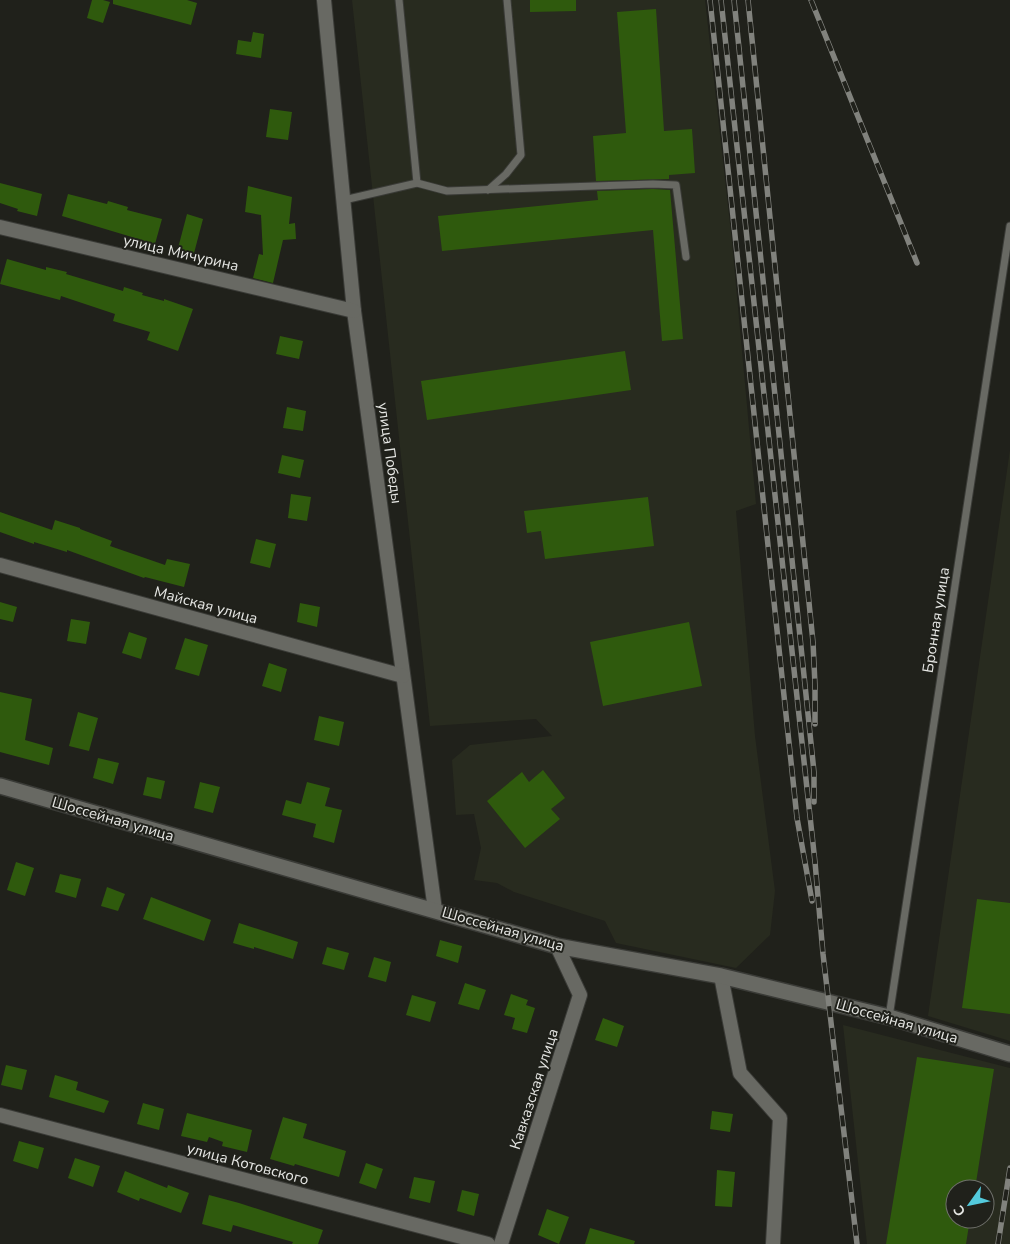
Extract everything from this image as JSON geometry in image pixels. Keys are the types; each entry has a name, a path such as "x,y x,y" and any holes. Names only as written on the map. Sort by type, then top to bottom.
{"main road":[{"name":"Шоссейная улица","path":"0,786 557,946 721,976 888,1017 1010,1054"}],"street":[{"name":"улица Победы","path":"324,0 354,311 435,910"},
{"name":"улица Мичурина","path":"0,227 354,311"},
{"name":"Майская улица","path":"0,565 402,676"},
{"name":"Кавказская улица","path":"501,1244 580,995 557,946"},
{"path":"721,976 740,1073 780,1118 773,1244"},
{"name":"улица Котовского","path":"0,1115 488,1244"}],"lane":[{"path":"399,0 417,183"},
{"path":"488,190 506,174 521,156 507,0"},
{"path":"344,200 417,183 447,191 653,184 676,185 686,257"},
{"name":"Бронная улица","path":"888,1017 1010,226"}],"shaded area":[{"path":"352,0 705,0 732,242 756,504 736,511 755,736 775,891 770,935 736,968 616,943 605,921 514,892 497,883 474,880 481,848 474,814 456,815 452,760 470,745 552,736 536,719 430,726"},
{"path":"1010,450 1010,1041 928,1016"},
{"path":"843,1025 1010,1068 1010,1244 867,1244"}],"building":[{"path":"92,0 110,2 103,23 87,18"},
{"path":"113,0 187,0 197,3 191,25 113,4"},
{"path":"530,0 576,0 576,11 530,12"},
{"path":"656,9 664,131 692,129 695,173 669,175 669,179 596,181 593,136 626,133 617,12"},
{"path":"253,32 264,34 261,58 236,54 238,40 251,42"},
{"path":"270,109 292,112 288,140 266,137"},
{"path":"0,183 42,194 37,216 17,211 18,209 0,203"},
{"path":"248,186 292,197 289,224 295,223 296,239 283,240 273,283 253,278 259,254 263,255 261,215 245,212"},
{"path":"670,190 683,339 662,341 653,230 442,251 438,216 598,200 597,191"},
{"path":"68,194 107,204 108,201 128,207 127,210 162,219 155,244 62,216"},
{"path":"187,214 203,219 193,257 177,252"},
{"path":"7,259 46,270 46,267 67,272 66,274 123,291 124,287 143,293 142,295 164,301 164,299 193,309 178,351 147,340 150,332 113,321 115,314 61,296 60,300 0,284"},
{"path":"280,336 303,341 299,359 276,354"},
{"path":"625,351 631,390 427,420 421,381"},
{"path":"287,407 306,411 303,431 283,428"},
{"path":"282,455 304,460 300,478 278,473"},
{"path":"291,494 311,497 307,521 288,518"},
{"path":"648,497 654,546 545,559 541,531 527,533 524,511"},
{"path":"0,512 52,530 55,520 80,528 112,541 110,546 165,565 167,559 190,564 184,587 144,578 67,550 67,552 34,542 34,544 0,532"},
{"path":"256,539 276,544 270,568 250,563"},
{"path":"0,602 17,607 13,622 0,619"},
{"path":"300,603 320,607 317,627 297,622"},
{"path":"71,619 90,622 86,644 67,641"},
{"path":"689,622 702,686 603,706 590,642"},
{"path":"129,632 147,638 141,659 122,653"},
{"path":"185,638 208,645 199,676 175,669"},
{"path":"269,663 287,669 281,692 262,686"},
{"path":"0,692 32,699 25,740 53,748 49,765 0,752"},
{"path":"78,712 98,718 89,751 69,746"},
{"path":"319,716 344,722 339,746 314,740"},
{"path":"98,758 119,763 113,784 93,778"},
{"path":"543,770 565,798 551,809 560,819 525,848 487,801 522,772 529,782"},
{"path":"147,777 165,781 161,799 143,795"},
{"path":"200,782 220,787 213,813 194,808"},
{"path":"307,782 330,788 325,806 342,810 334,843 313,837 316,824 282,815 286,800 301,804"},
{"path":"16,862 34,868 25,896 7,890"},
{"path":"60,874 81,879 76,898 55,892"},
{"path":"107,887 125,894 118,911 101,906"},
{"path":"151,897 211,920 204,941 143,919"},
{"path":"977,899 1010,903 1010,1014 962,1008"},
{"path":"239,923 298,942 293,959 254,947 254,949 233,943"},
{"path":"440,940 462,946 458,963 436,956"},
{"path":"327,947 349,953 344,970 322,964"},
{"path":"374,957 391,962 386,982 368,977"},
{"path":"465,983 486,990 479,1010 458,1004"},
{"path":"511,994 528,1000 526,1005 535,1008 527,1033 512,1029 515,1018 504,1015"},
{"path":"412,995 436,1002 430,1022 406,1015"},
{"path":"603,1018 624,1026 617,1047 595,1040"},
{"path":"917,1057 994,1069 977,1179 945,1179 945,1229 968,1229 966,1244 886,1244"},
{"path":"6,1065 27,1070 22,1090 1,1085"},
{"path":"55,1075 78,1082 76,1090 109,1101 104,1113 49,1097"},
{"path":"143,1103 164,1109 159,1130 137,1124"},
{"path":"712,1111 733,1114 730,1132 710,1129"},
{"path":"187,1113 252,1130 247,1152 222,1146 223,1142 209,1137 207,1142 181,1136"},
{"path":"283,1117 307,1124 303,1138 346,1151 339,1177 270,1159"},
{"path":"19,1141 44,1148 38,1169 13,1161"},
{"path":"75,1158 100,1166 93,1187 68,1178"},
{"path":"366,1163 383,1169 376,1189 359,1183"},
{"path":"717,1170 735,1172 732,1207 715,1206"},
{"path":"125,1171 167,1188 168,1185 189,1193 181,1213 140,1198 139,1201 117,1192"},
{"path":"414,1177 435,1181 430,1203 409,1198"},
{"path":"462,1190 479,1194 474,1216 457,1211"},
{"path":"209,1195 323,1230 318,1244 292,1244 293,1242 233,1225 231,1232 202,1224"},
{"path":"547,1209 569,1217 559,1244 538,1235"},
{"path":"590,1228 635,1241 634,1244 585,1244"}],"railway":[{"path":"710,0 797,818 812,901"},
{"path":"721,0 815,862 823,954 857,1244"},
{"path":"734,0 814,772 814,802"},
{"path":"748,0 813,642 815,724"},
{"path":"811,0 917,263"},
{"path":"998,1244 1010,1168"}]}
